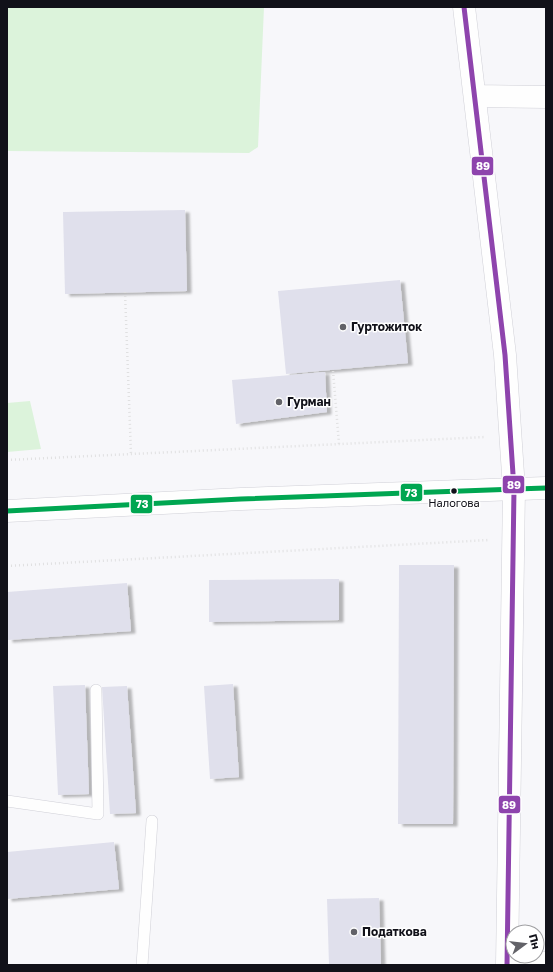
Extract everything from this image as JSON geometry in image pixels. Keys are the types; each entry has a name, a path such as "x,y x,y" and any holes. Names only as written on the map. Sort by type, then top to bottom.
{"street":[{"path":"464,7 505,355 514,489 508,924"},
{"path":"475,96 546,96"},
{"path":"7,511 241,499 546,488"}],"lane":[{"path":"7,801 98,814 96,690"},
{"path":"142,965 152,821"}],"path":[{"path":"125,292 131,454"},
{"path":"333,371 339,444"},
{"path":"7,460 511,436"},
{"path":"7,566 514,538"}],"green space":[{"path":"7,7 264,7 258,147 249,153 7,151"},
{"path":"30,401 41,449 7,452 7,403"}],"building":[{"path":"185,210 187,291 65,294 63,212"},
{"name":"Гуртожиток","path":"400,280 408,363 286,374 278,291"},
{"path":"325,372 327,412 236,424 232,380"},
{"path":"399,565 454,565 453,824 398,824"},
{"path":"339,579 339,620 209,622 209,580"},
{"path":"127,583 131,631 8,640 7,592"},
{"path":"233,684 239,777 210,779 204,686"},
{"path":"85,685 89,794 58,795 53,686"},
{"path":"127,686 136,813 110,814 102,687"},
{"path":"114,842 119,889 7,899 7,852"},
{"name":"Податкова","path":"379,898 381,965 329,965 327,899"}],"transit line":[{"name":"89","path":"464,7 505,355 514,489 507,965"},
{"name":"73","path":"7,511 241,499 546,488"}],"place":[{"name":"Гуртожиток","path":"343,327"},
{"name":"Гурман","path":"279,402"},
{"name":"Налогова","path":"454,491"},
{"name":"Податкова","path":"354,932"}]}
